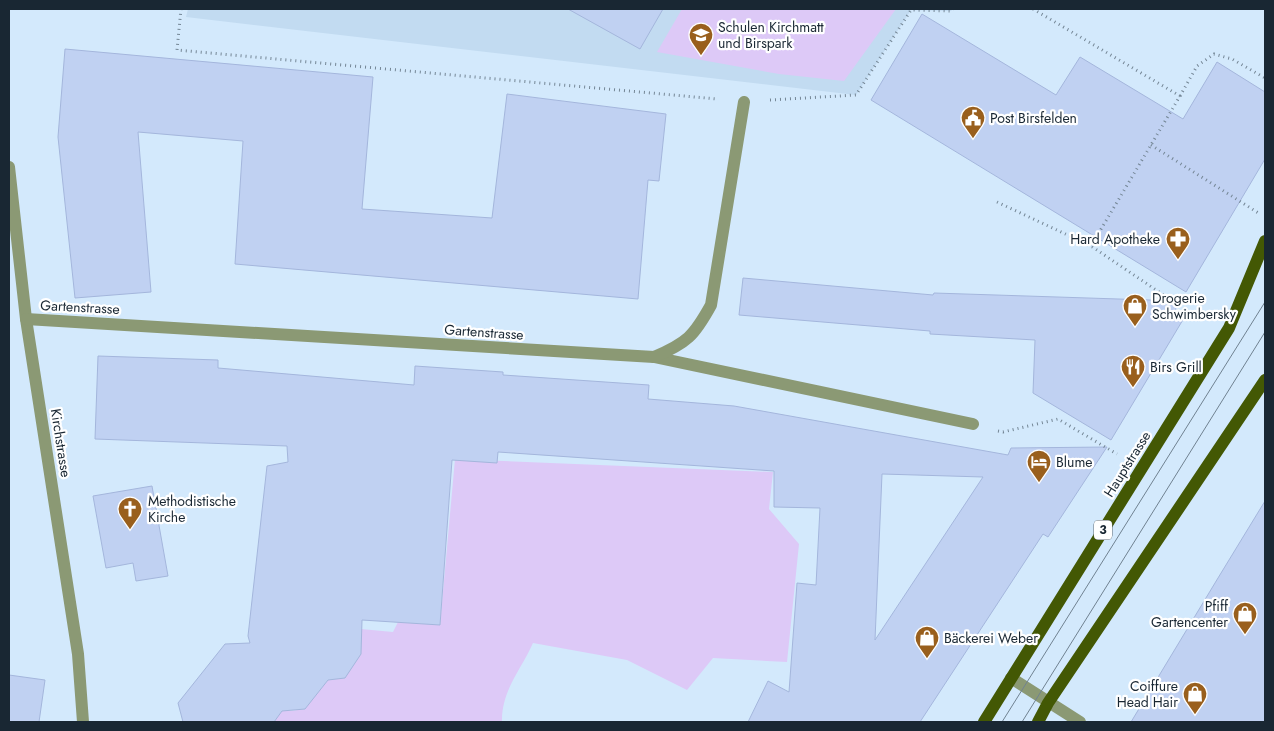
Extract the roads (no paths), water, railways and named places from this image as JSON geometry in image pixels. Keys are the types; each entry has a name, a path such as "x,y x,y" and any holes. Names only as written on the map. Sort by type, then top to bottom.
{"main road":[{"name":"Hauptstrasse","path":"984,722 1224,338 1265,241"},
{"path":"1038,722 1048,703 1265,380"}],"street":[{"name":"Gartenstrasse","path":"26,318 654,357 680,346 698,329 711,305 744,102"},
{"name":"Kirchstrasse","path":"9,168 26,318 78,654 83,722"},
{"path":"654,357 973,424"},
{"path":"1011,678 1080,722"}],"tram line":[{"path":"1002,722 1265,302"},
{"path":"1022,722 1265,332"}],"place":[{"name":"Schulen Kirchmatt und Birspark","path":"701,56"},
{"name":"Post Birsfelden","path":"973,139"},
{"name":"Hard Apotheke","path":"1178,260"},
{"name":"Drogerie Schwimbersky","path":"1135,327"},
{"name":"Birs Grill","path":"1133,388"},
{"name":"Blume","path":"1039,483"},
{"name":"Methodistische Kirche","path":"130,530"},
{"name":"Pfiff Gartencenter","path":"1245,635"},
{"name":"Bäckerei Weber","path":"927,659"},
{"name":"Coiffure Head Hair","path":"1195,715"}]}
